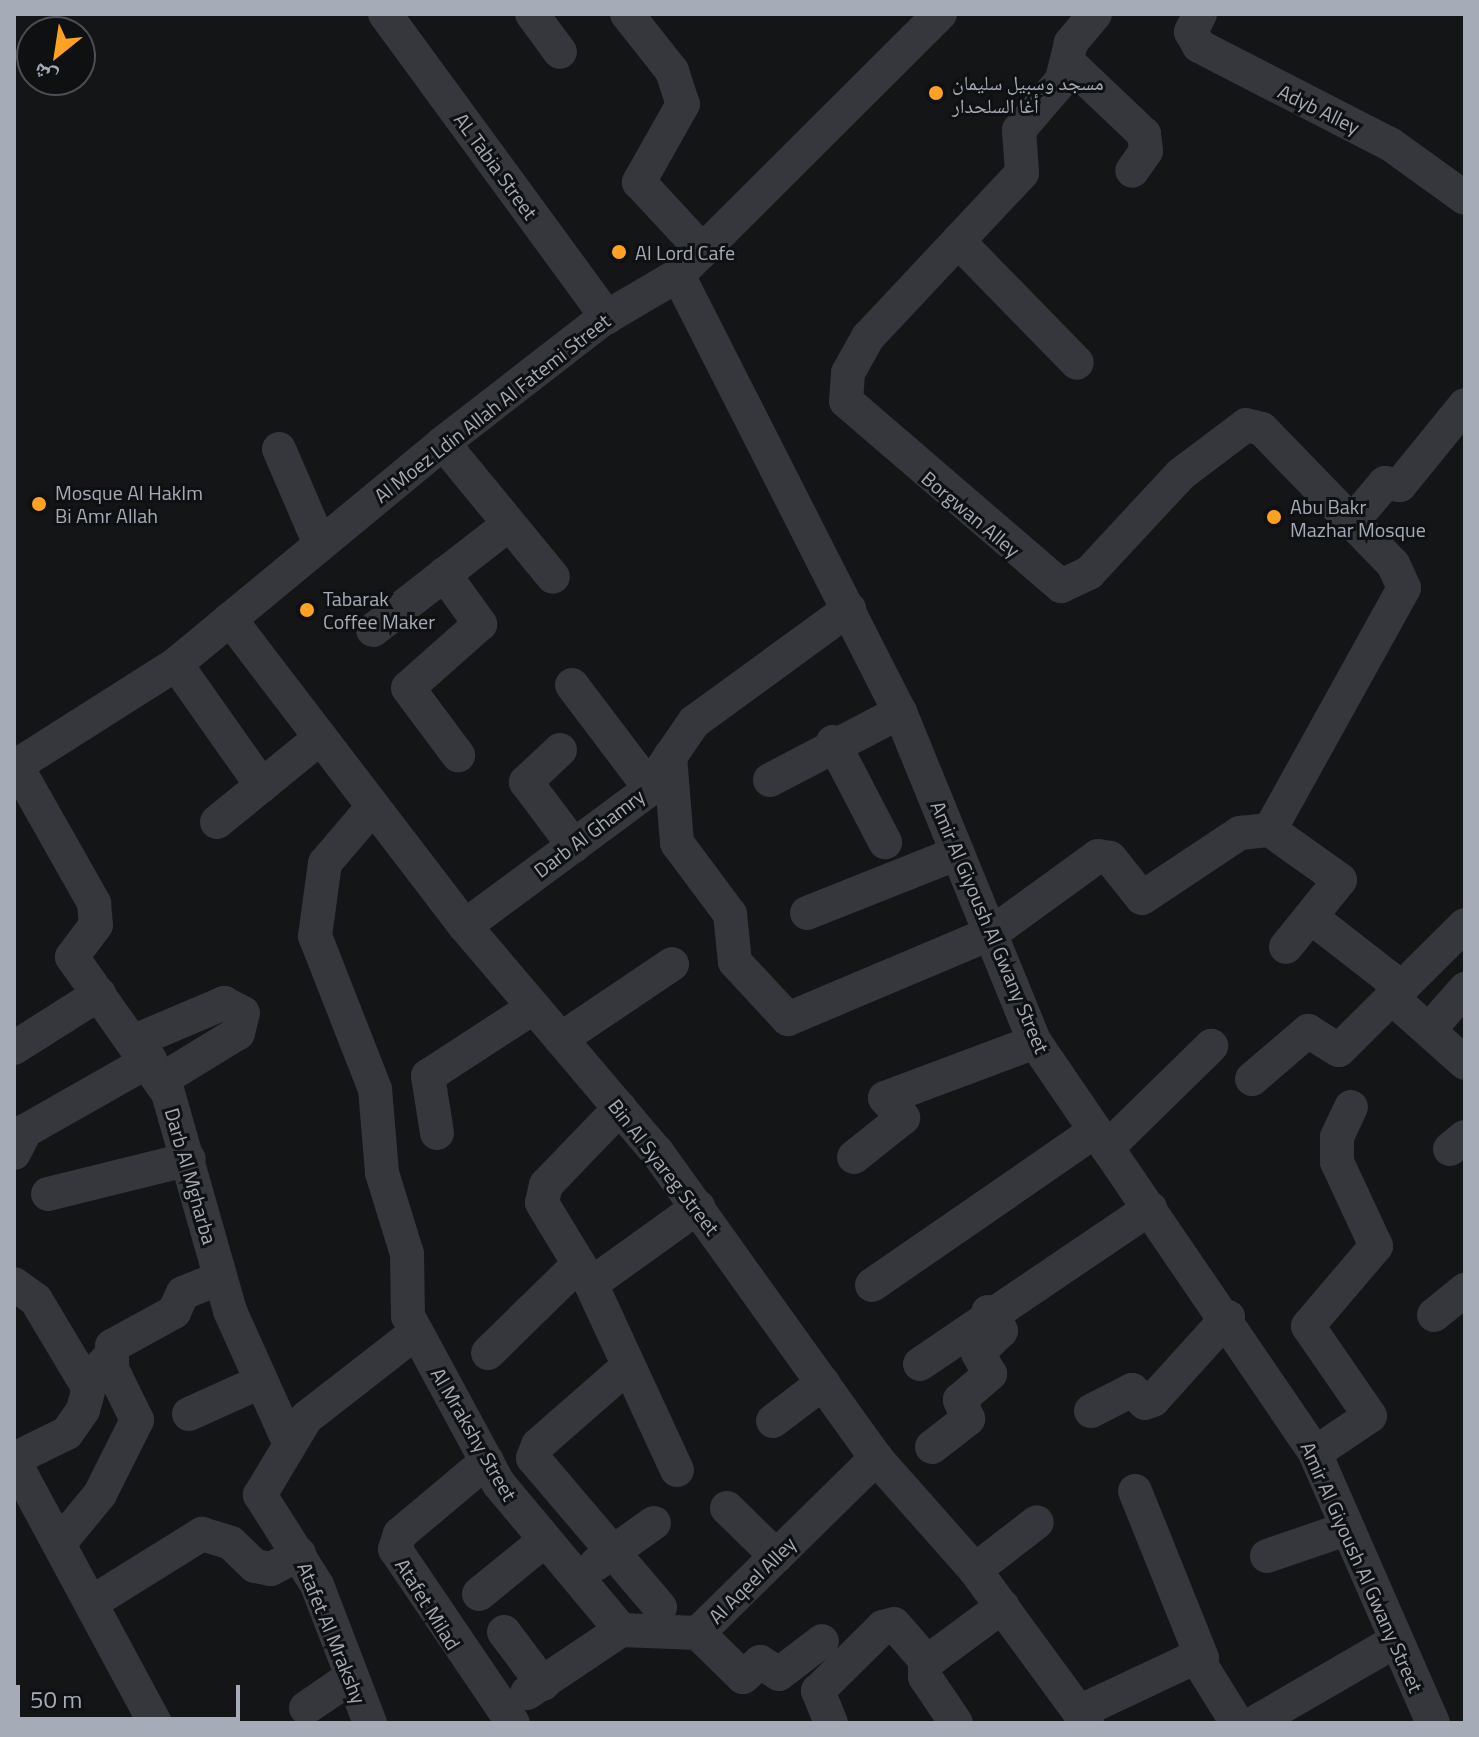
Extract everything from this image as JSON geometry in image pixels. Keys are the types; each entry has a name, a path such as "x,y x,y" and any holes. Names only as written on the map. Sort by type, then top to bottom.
{"street":[{"name":"AL Tabia Street","path":"385,14 607,317"},
{"path":"533,14 560,52"},
{"path":"627,14 672,71 683,104 639,182 703,251"},
{"name":"Al Moez Ldin Allah Al Fatemi Street","path":"15,766 176,664 443,443 607,317 678,275 940,14"},
{"name":"Adyb Alley","path":"1200,14 1191,32 1199,46 1390,144 1465,198"},
{"name":"Borgwan Alley","path":"1086,17 1068,62 1019,130 1022,173 868,337 848,373 846,401 1051,581 1079,581 1181,474 1251,424 1352,522"},
{"path":"1068,62 1144,134 1146,151 1132,171"},
{"path":"958,241 1077,363"},
{"name":"Amir Al Giyoush Al Gwany Street","path":"678,275 900,712 1035,1042 1228,1317 1315,1453 1394,1642 1433,1723"},
{"path":"1270,830 1404,588 1402,574 1352,522 1388,481 1400,485 1465,405"},
{"path":"443,443 553,577"},
{"path":"279,449 320,544"},
{"path":"373,630 509,524"},
{"path":"444,574 480,624 408,688 458,755"},
{"name":"Darb Al Ghamry","path":"465,926 650,788 694,722 849,609"},
{"name":"Bin Al Syareg Street","path":"230,619 465,926 620,1108 698,1207 876,1458 975,1570 1083,1717"},
{"path":"176,664 262,786"},
{"path":"572,685 650,788"},
{"path":"770,780 833,742 900,712"},
{"path":"217,822 320,738"},
{"path":"833,742 885,842"},
{"path":"560,750 526,782 574,846"},
{"path":"670,756 671,829 730,914 732,948 744,972 792,1019 992,933 1098,856 1110,858 1142,898 1233,837 1270,830 1340,880 1286,947"},
{"name":"Darb Al Mgharba","path":"15,766 94,903 96,925 72,957 149,1060 189,1159 220,1278 260,1382 289,1442"},
{"name":"Al Mrakshy Street","path":"372,808 325,863 315,936 375,1089 382,1173 407,1254 414,1334 457,1397 487,1461 544,1541 579,1576 621,1630"},
{"path":"807,913 958,853"},
{"path":"1312,918 1389,978 1397,1000 1465,1063"},
{"path":"1252,1079 1308,1031 1339,1050 1397,1000 1460,928"},
{"path":"561,1039 672,964"},
{"path":"1429,1030 1465,989"},
{"path":"14,1048 99,994"},
{"path":"437,1133 428,1076 534,1007"},
{"path":"854,1157 903,1118 885,1098 1035,1042"},
{"path":"872,1285 1101,1140 1211,1046"},
{"path":"14,1153 25,1131 149,1060"},
{"path":"1315,1453 1370,1416 1308,1326 1376,1246 1337,1162 1337,1137 1351,1107"},
{"path":"620,1108 542,1195 585,1274 677,1470"},
{"path":"48,1194 189,1159"},
{"path":"488,1353 585,1274 698,1207"},
{"path":"920,1364 988,1312 1150,1208"},
{"path":"155,1723 14,1460 67,1433 88,1387 120,1339 174,1312 183,1293 220,1278"},
{"path":"14,1284 36,1300 88,1387"},
{"path":"1434,1315 1465,1290"},
{"path":"932,1447 968,1419 960,1400 990,1374 978,1353 1001,1331 988,1312"},
{"path":"1091,1411 1132,1390 1145,1403 1153,1400 1228,1317"},
{"name":"Atafet Al Mrakshy","path":"370,1723 299,1554 261,1501 289,1442 318,1406 414,1334"},
{"path":"59,1544 100,1494 137,1420 109,1358"},
{"path":"627,1367 538,1445 533,1458 660,1607"},
{"path":"189,1414 260,1382"},
{"path":"773,1421 823,1383"},
{"name":"Al Aqeel Alley","path":"621,1630 698,1633 876,1458"},
{"name":"Atafet Milad","path":"487,1461 400,1534 395,1549 528,1700"},
{"path":"1135,1491 1202,1658 1237,1723"},
{"path":"727,1508 776,1556"},
{"path":"975,1570 1037,1522"},
{"path":"579,1576 654,1523"},
{"path":"1267,1556 1346,1529"},
{"path":"91,1603 202,1534 231,1543 255,1566 271,1569 299,1554"},
{"path":"479,1594 544,1541"},
{"path":"925,1661 1003,1606"},
{"path":"831,1723 818,1691 883,1627 894,1624 925,1661 925,1677 956,1723"},
{"path":"504,1632 528,1700 621,1630"},
{"path":"698,1633 743,1677 760,1662 779,1674 822,1641"},
{"path":"1254,1723 1394,1642"},
{"path":"1083,1717 1202,1658"},
{"path":"306,1708 350,1678"}],"place":[{"name":"مسجد وسبيل سليمان أغا السلحدار","path":"936,93"},
{"name":"Al Lord Cafe","path":"619,252"},
{"name":"Mosque Al HakIm Bi Amr Allah","path":"39,504"},
{"name":"Abu Bakr Mazhar Mosque","path":"1274,517"},
{"name":"Tabarak Coffee Maker","path":"307,610"}]}
